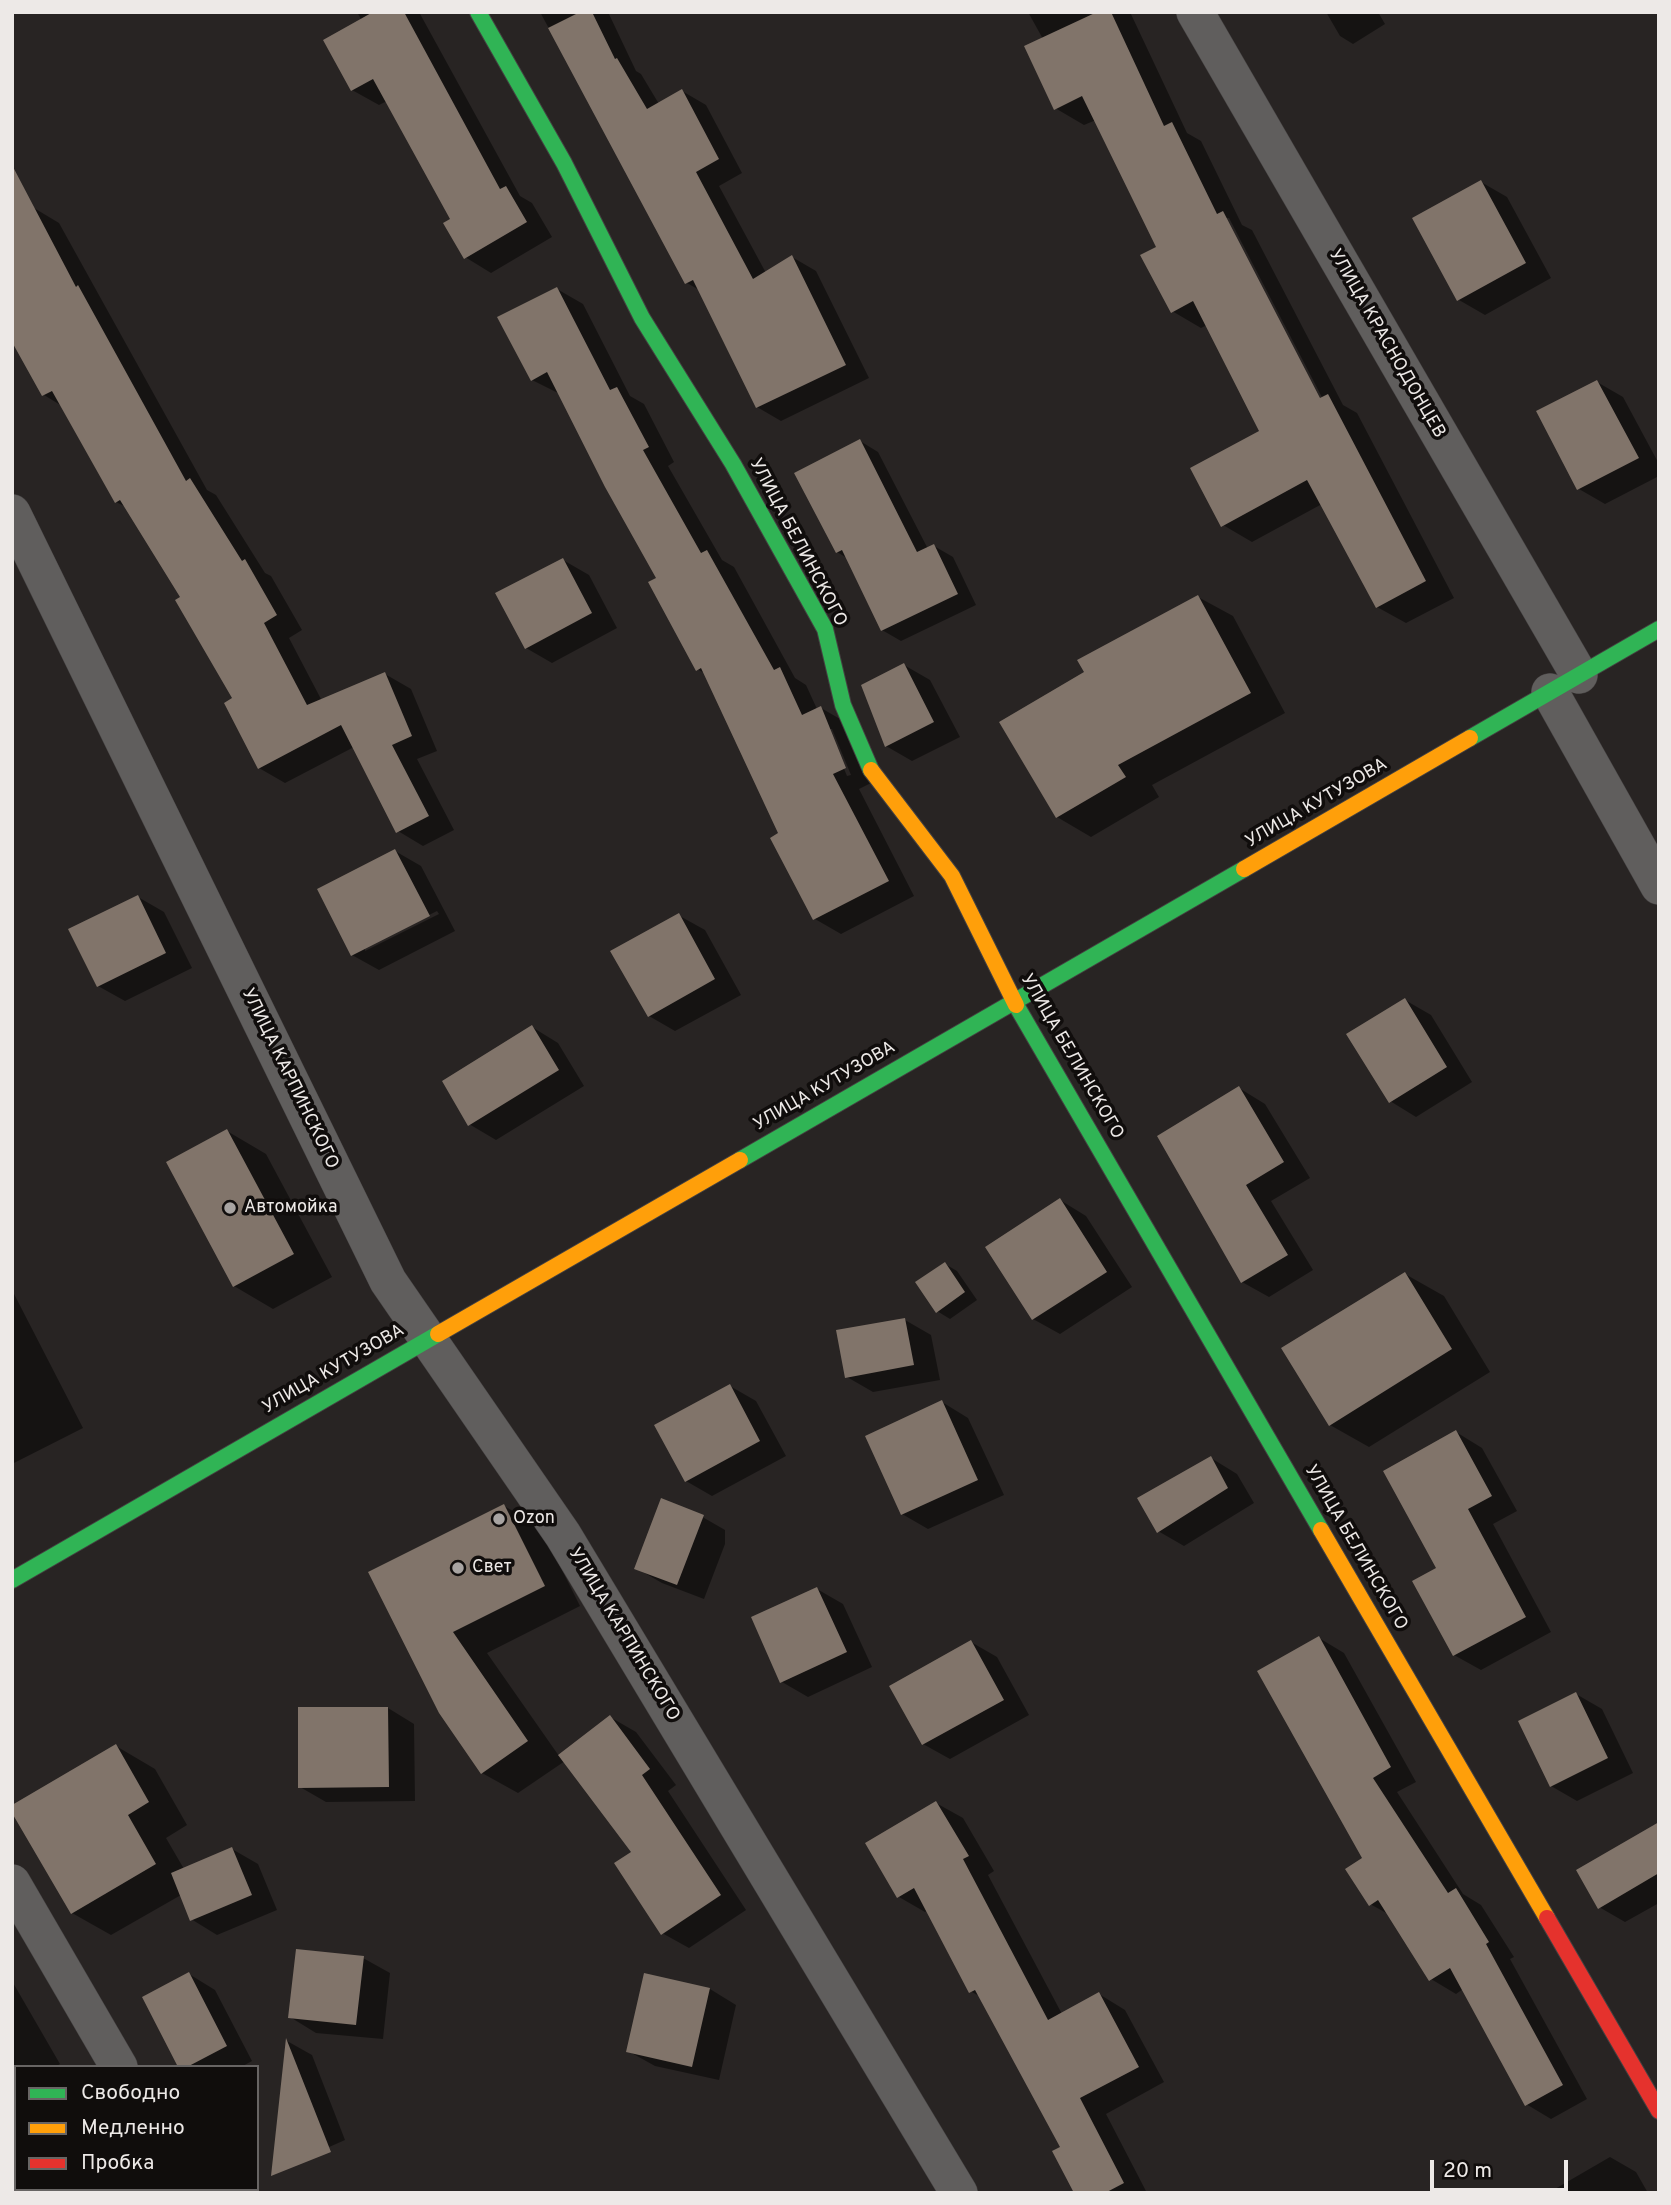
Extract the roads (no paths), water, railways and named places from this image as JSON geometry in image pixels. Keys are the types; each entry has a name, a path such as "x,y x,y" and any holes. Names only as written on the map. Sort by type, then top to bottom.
{"street":[{"name":"УЛИЦА БЕЛИНСКОГО","path":"478,12 564,163 642,318 733,464 825,629 844,705 870,769 953,876 1013,1001 1659,2112"},
{"name":"УЛИЦА КРАСНОДОНЦЕВ","path":"1195,12 1565,683 1659,886"},
{"name":"УЛИЦА КАРПИНСКОГО","path":"12,513 388,1281 563,1535 959,2193"},
{"name":"УЛИЦА КУТУЗОВА","path":"12,1580 1659,629"},
{"path":"12,1883 118,2065"}],"place":[{"name":"Автомойка","path":"230,1208"},
{"name":"Ozon","path":"499,1519"},
{"name":"Свет","path":"458,1568"}]}
